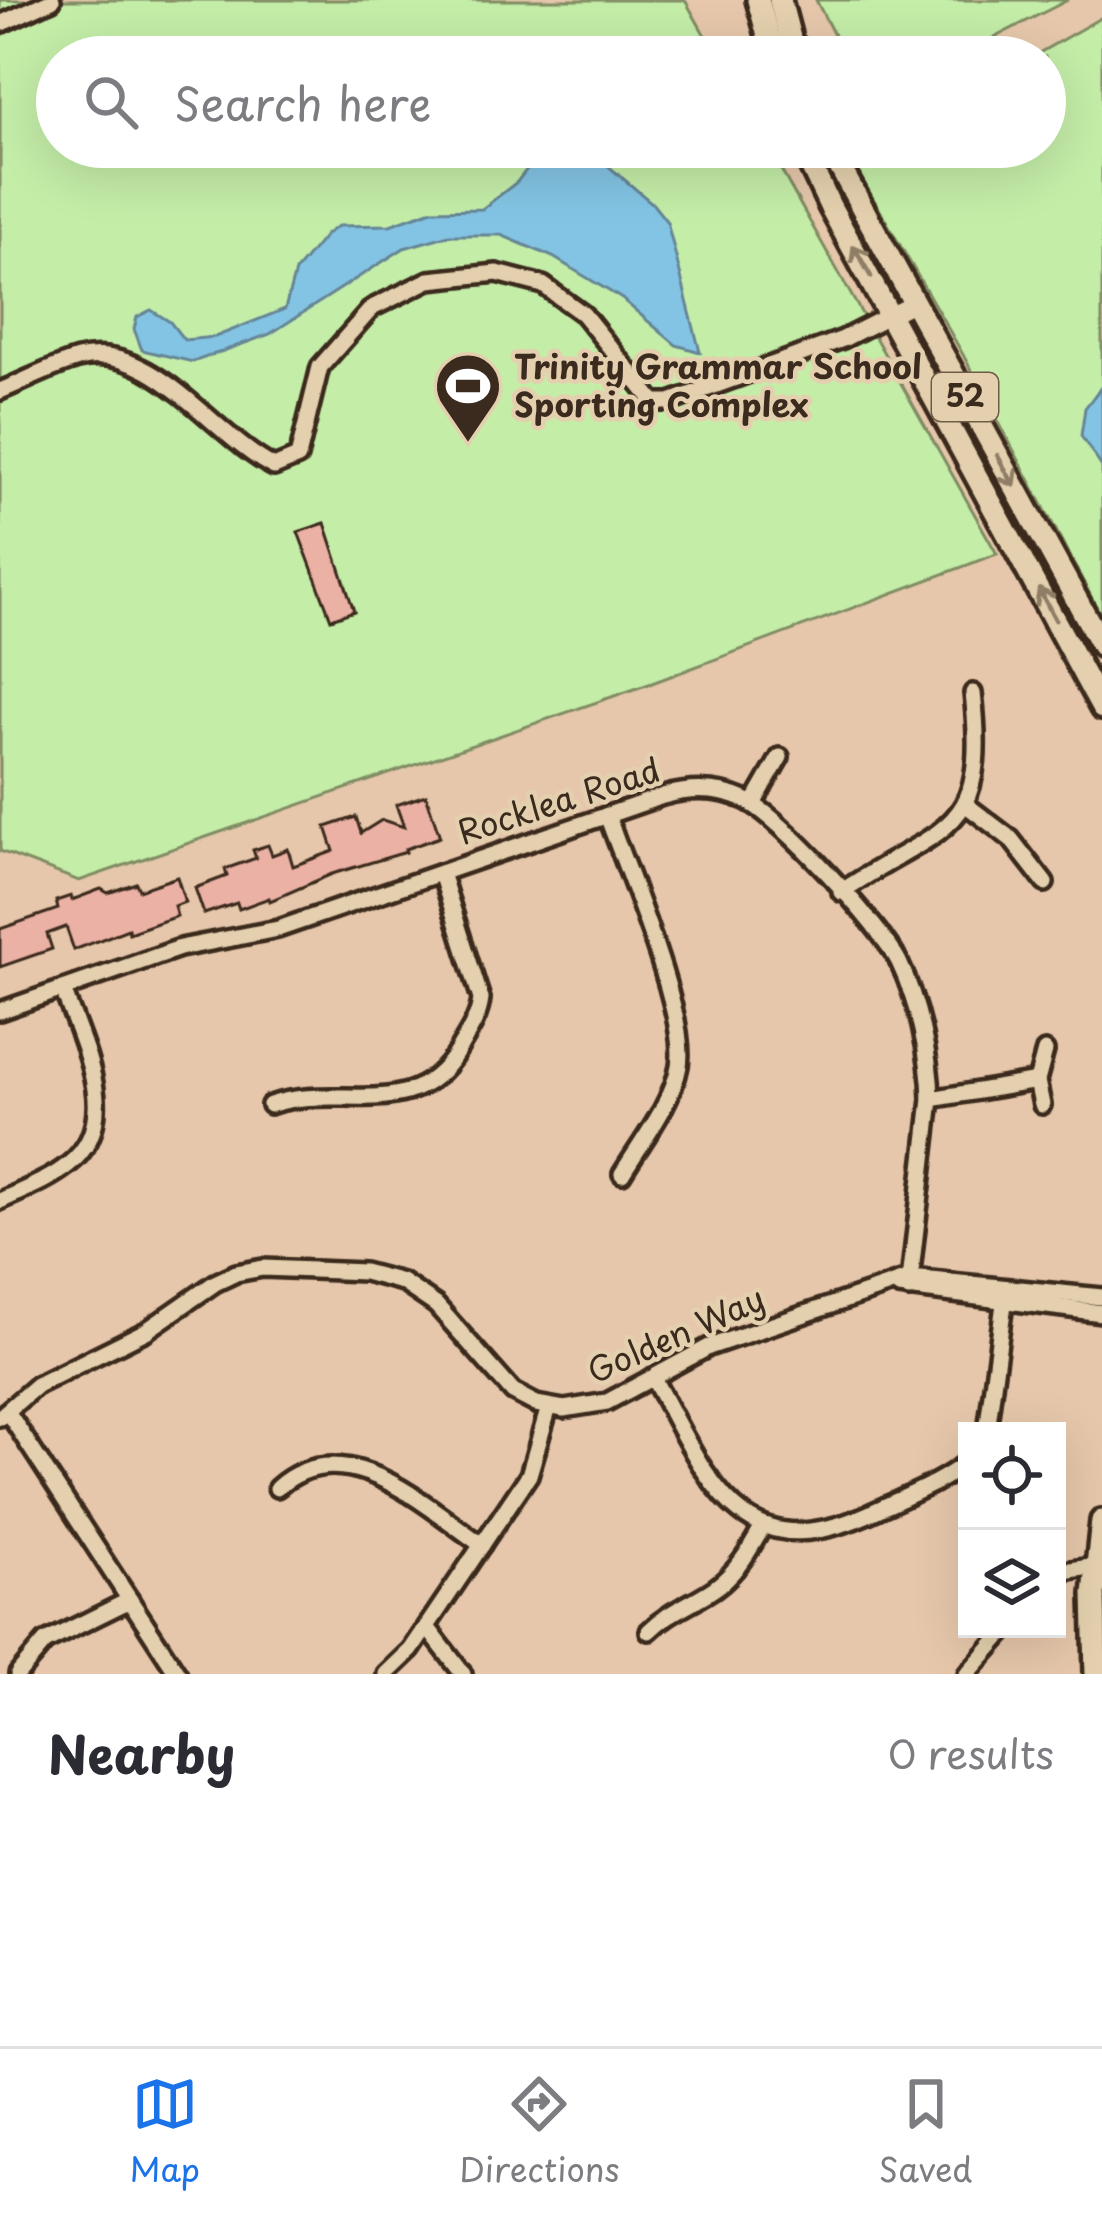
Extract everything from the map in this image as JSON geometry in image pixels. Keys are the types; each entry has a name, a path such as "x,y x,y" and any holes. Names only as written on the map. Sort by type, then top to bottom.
{"highway":[{"path":"758,0 768,36"},
{"path":"780,0 789,36"},
{"name":"52","path":"812,168 1102,708"},
{"name":"52","path":"841,168 1102,646"},
{"path":"1096,1674 1093,1637 1102,1521"}],"street":[{"path":"0,24 52,0"},
{"path":"0,391 80,358 105,356 147,368 251,455 274,466 298,457 320,367 372,308 429,280 497,273 544,285 584,314 654,402 670,402 843,338 914,303"},
{"path":"842,892 930,840 965,804 978,762 973,693"},
{"path":"753,804 780,757"},
{"name":"Rocklea Road","path":"0,1011 180,948 278,929 607,815 692,790 725,793 769,816 883,938 901,967 924,1046 931,1099 910,1284"},
{"path":"965,804 1011,839 1045,883"},
{"path":"607,815 680,1030 679,1066 669,1095 622,1174"},
{"path":"270,1105 304,1096 407,1094 426,1085 451,1061 478,1016 482,999 441,873"},
{"path":"0,1201 72,1162 88,1143 97,1120 95,1086 63,989"},
{"path":"1042,1105 1037,1081 1045,1052"},
{"path":"931,1099 1037,1081"},
{"name":"Golden Way","path":"3,1414 37,1385 146,1331 215,1283 236,1273 276,1268 364,1272 413,1287 446,1315 505,1384 524,1399 549,1407 593,1407 709,1347 890,1286 1102,1297"},
{"path":"988,1422 1005,1294"},
{"name":"Golden Way","path":"1005,1294 1102,1313"},
{"path":"653,1378 717,1490 736,1510 763,1526 798,1533 829,1530 958,1469"},
{"path":"386,1674 427,1627 529,1474 549,1407"},
{"path":"3,1414 178,1674"},
{"path":"277,1488 312,1467 351,1467 390,1483 482,1545"},
{"path":"650,1631 674,1609 725,1580 745,1558 763,1526"},
{"path":"1066,1574 1099,1572"},
{"path":"18,1674 38,1647 130,1600"},
{"path":"427,1627 463,1674"},
{"path":"967,1674 998,1638"}],"green space":[{"name":"Trinity Grammar School Sporting Complex","path":"0,0 685,0 705,36 36,36 36,168 780,168 997,554 652,683 79,881 0,851"},
{"path":"816,0 1068,0 997,36 834,36"},
{"path":"1102,17 1102,617 961,351 856,168 1066,168 1066,38"}],"water":[{"path":"528,168 611,168 652,203 667,222 700,352 676,345 622,299 553,257 501,235 449,235 404,248 270,334 193,362 142,350 134,329 137,317 151,310 170,322 184,340 215,337 285,309 295,272 338,226 390,225 432,210 482,209"},
{"path":"1102,386 1102,467 1081,436 1085,408"}],"building":[{"path":"325,523 354,611 331,619 298,532"},
{"path":"426,795 440,837 270,901 239,909 237,903 204,914 195,888 227,876 225,869 256,858 253,850 268,845 272,855 288,849 293,866 334,851 326,827 356,817 361,833 382,820 404,827 396,805"},
{"path":"177,877 185,902 174,906 177,916 74,950 66,927 47,934 52,949 0,967 0,929 58,909 56,901 71,896 72,900 101,889 108,893 136,883 139,890"}],"place":[{"name":"Trinity Grammar School Sporting Complex","path":"468,445"}]}
